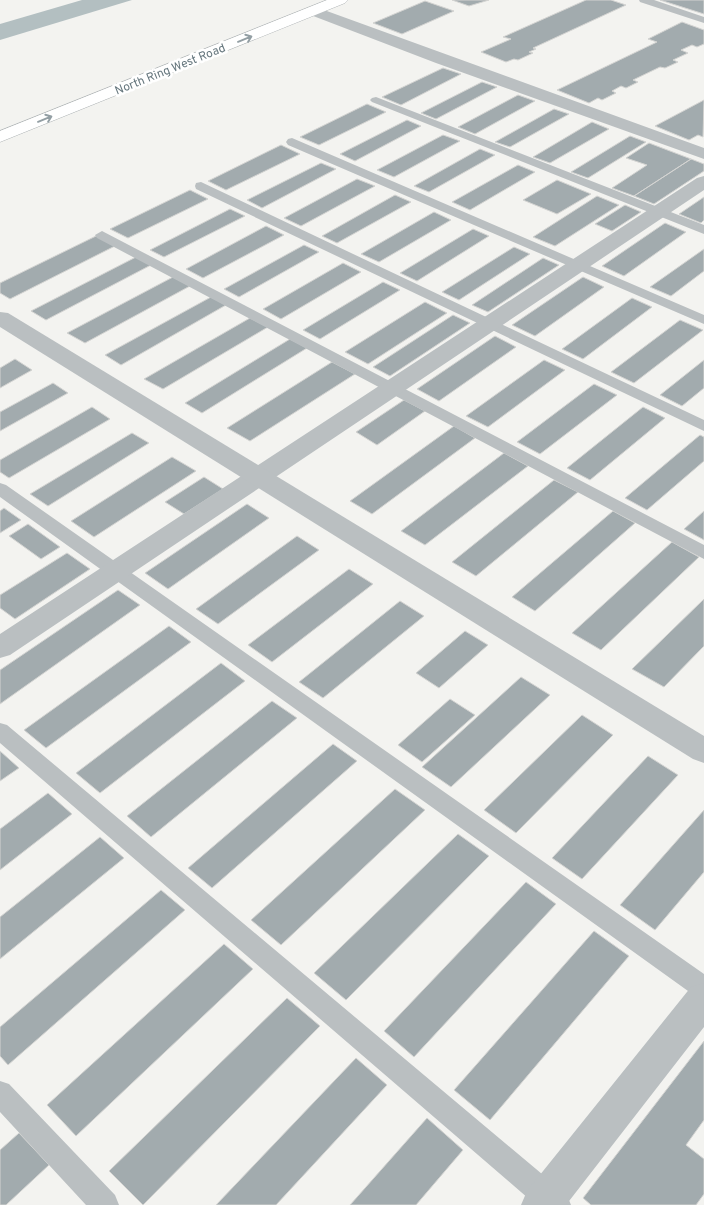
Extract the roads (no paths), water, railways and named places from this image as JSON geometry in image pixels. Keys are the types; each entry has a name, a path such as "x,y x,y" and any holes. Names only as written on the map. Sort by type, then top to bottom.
{"main road":[{"name":"North Ring West Road","path":"0,122 310,6 340,0"},
{"name":"North Ring West Road","path":"0,137 310,6"}],"street":[{"path":"310,6 442,60 704,154"},
{"path":"0,648 704,182"},
{"path":"0,318 704,750"},
{"path":"549,1202 704,999"}],"lane":[{"path":"644,0 704,20"},
{"path":"376,100 704,230"},
{"path":"292,142 704,320"},
{"path":"201,186 704,426"},
{"path":"102,235 704,553"},
{"path":"0,489 704,988"},
{"path":"0,731 549,1202"},
{"path":"0,1093 105,1205"}]}
